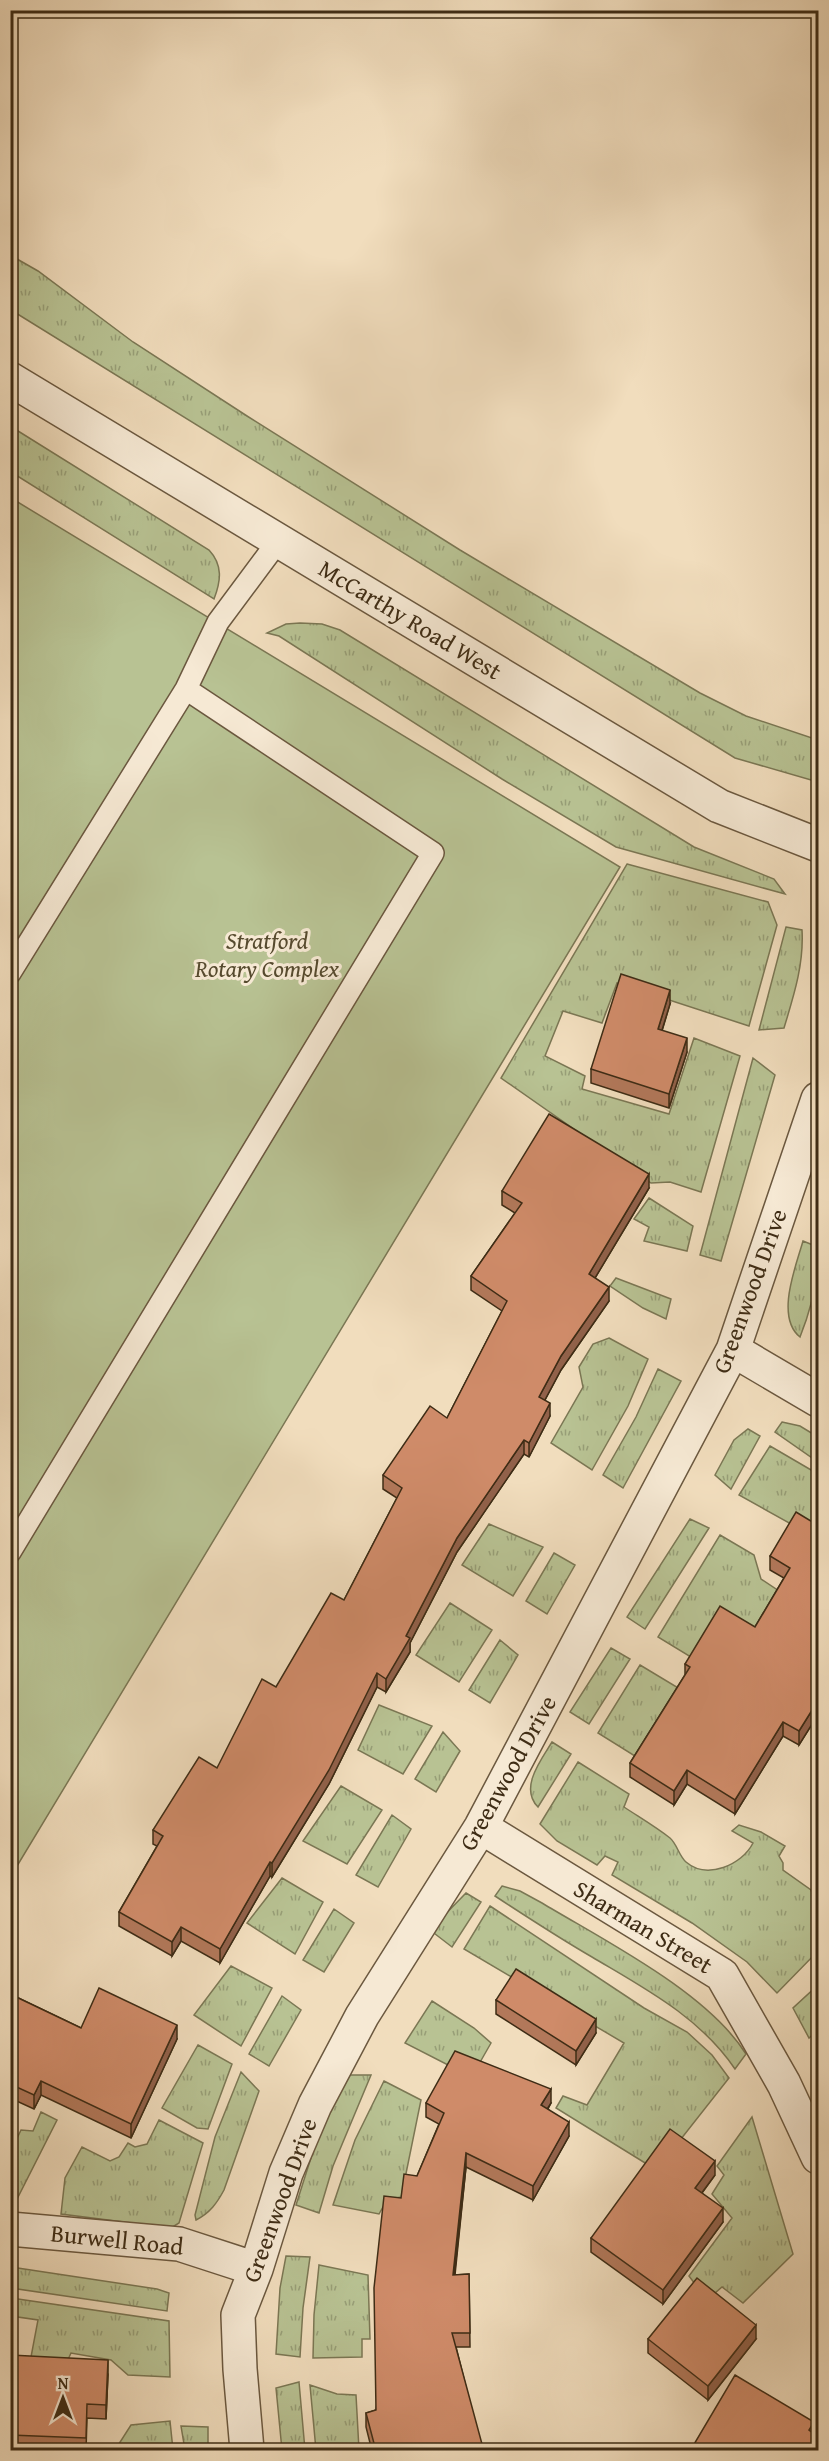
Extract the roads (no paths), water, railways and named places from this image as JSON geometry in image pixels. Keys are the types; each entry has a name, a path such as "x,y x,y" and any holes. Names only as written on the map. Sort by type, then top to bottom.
{"street":[{"name":"McCarthy Road West","path":"10,378 719,806 819,845"},
{"name":"Greenwood Drive","path":"247,2451 238,2314 256,2269 286,2173 315,2105 362,2016 482,1827 733,1350 819,1099"},
{"path":"733,1350 819,1400"},
{"name":"Sharman Street","path":"482,1827 722,1975 784,2084 819,2157"},
{"name":"Burwell Road","path":"10,2229 179,2244 256,2269"}],"lane":[{"path":"10,973 186,689 218,622 279,540"},
{"path":"10,1552 433,853 186,689"}],"park label":[{"name":"Stratford Rotary Complex","path":"267,955"}]}
